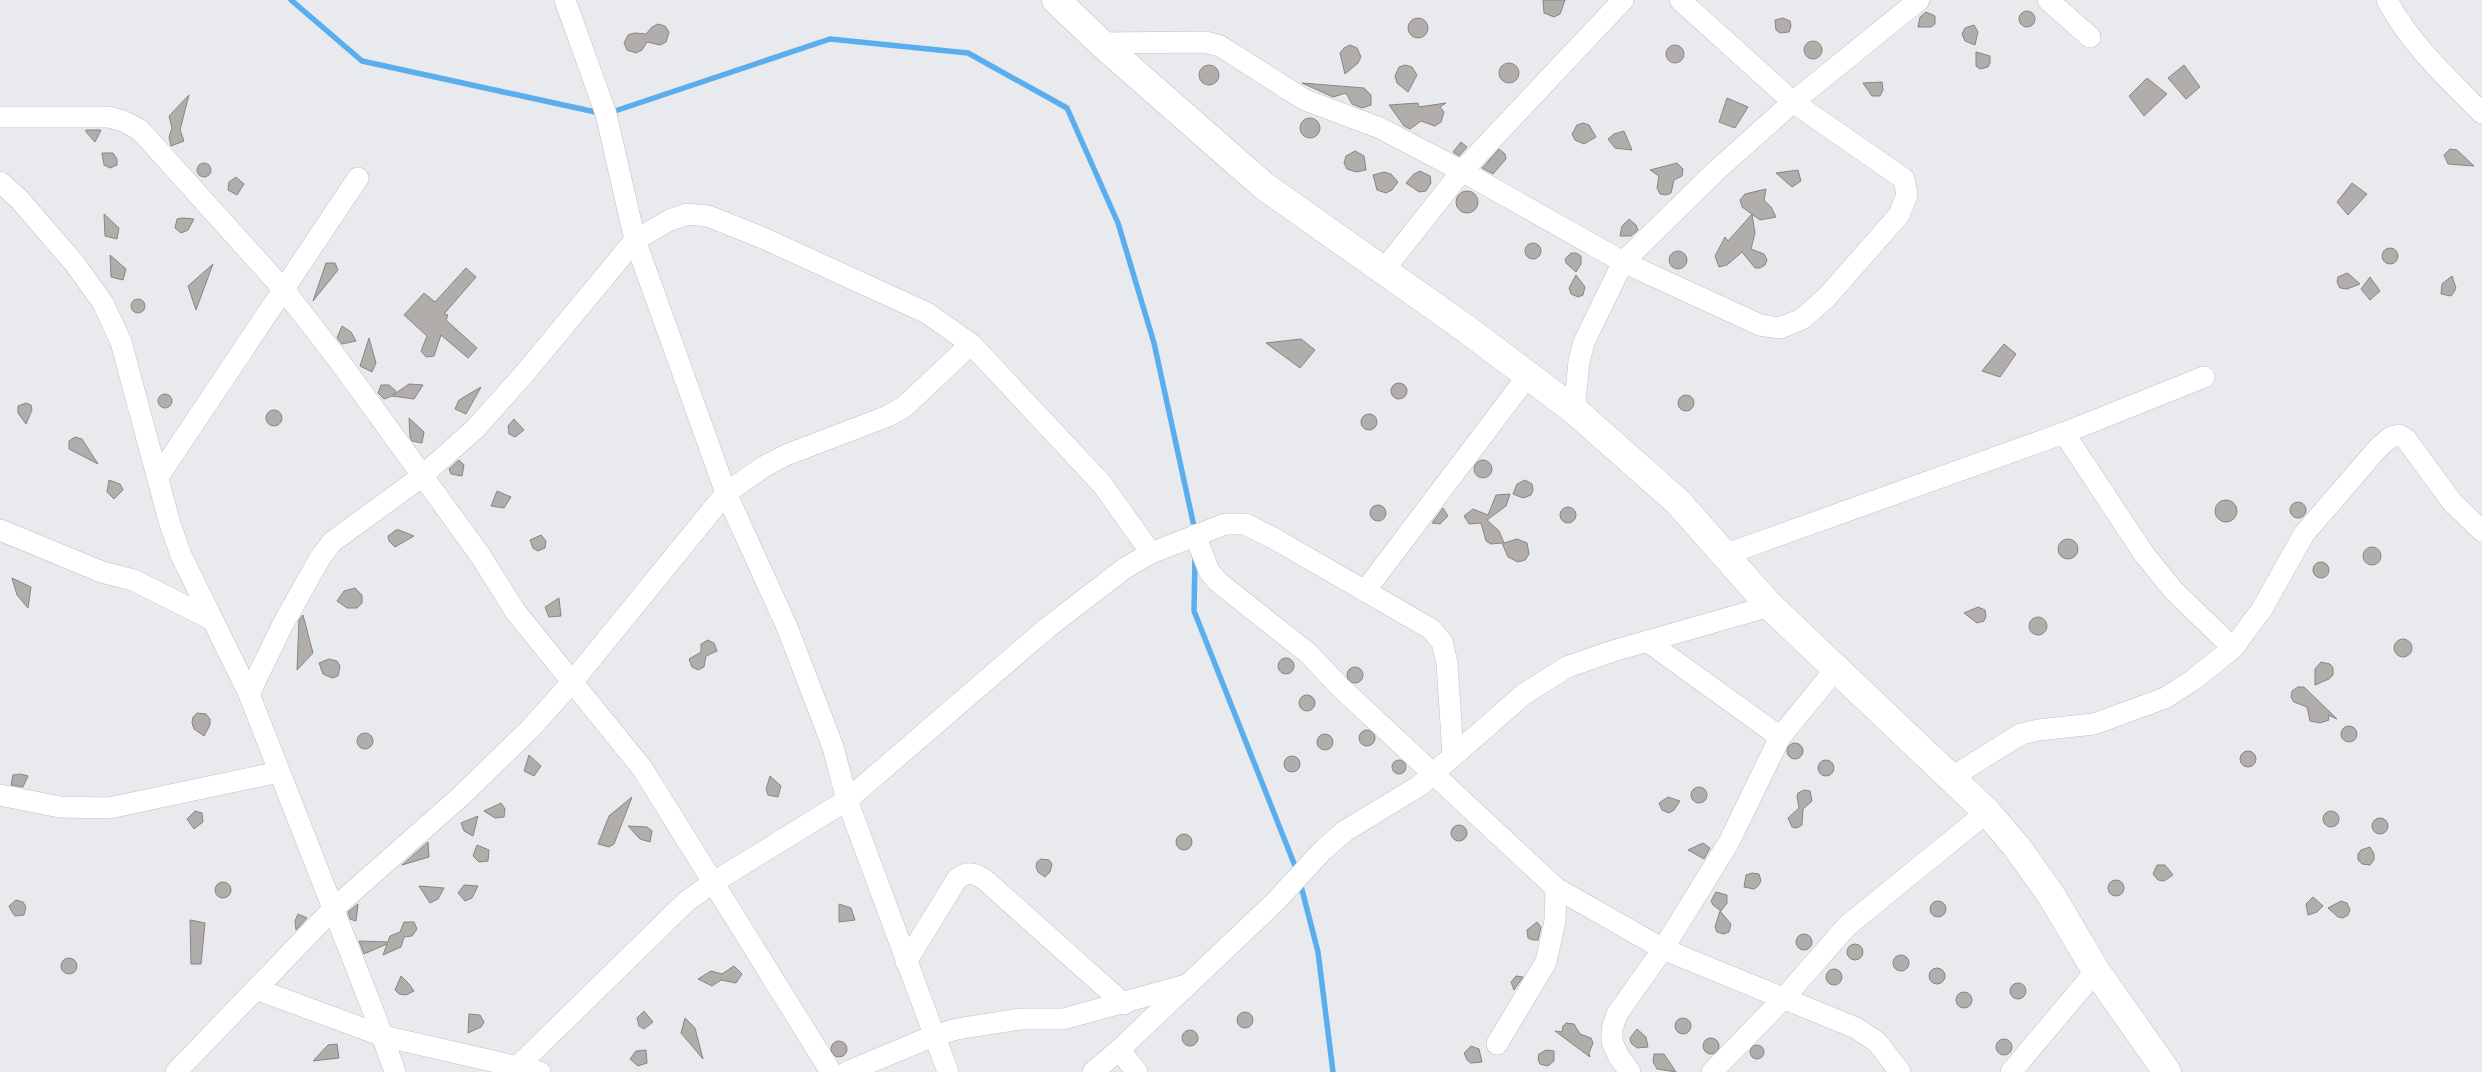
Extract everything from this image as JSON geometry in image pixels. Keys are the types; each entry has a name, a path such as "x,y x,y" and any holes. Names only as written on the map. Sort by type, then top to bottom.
{"main road":[{"path":"1056,0 1101,43 1264,186 1529,374 1574,410 1678,502 1770,606 1835,670 1952,777 1987,812 2016,846 2051,895 2096,972 2167,1072"}],"street":[{"path":"565,0 606,114 636,240 726,493 787,627 833,747 847,800 933,1036 948,1072"},
{"path":"1383,271 1462,171 1623,0"},
{"path":"1101,43 1205,42 1220,46 1305,100 1380,128 1462,171 1623,262 1760,325 1780,328 1802,320 1826,298 1899,215 1907,195 1904,179 1793,102 1680,0"},
{"path":"1574,410 1579,361 1584,342 1623,262 1718,169 1793,102 1919,0"},
{"path":"2048,0 2090,37"},
{"path":"2387,0 2410,36 2432,63 2482,113"},
{"path":"0,117 109,117 123,121 140,130 284,290 337,358 480,555 515,611 642,768 831,1072"},
{"path":"158,477 358,178"},
{"path":"0,182 19,199 75,264 103,303 121,342 181,555 248,694 383,1036 395,1072"},
{"path":"248,694 283,624 320,558 332,542 422,476 475,429 503,399 636,240 670,220 687,214 708,216 762,238 927,313 971,344 1102,484 1151,553"},
{"path":"176,1072 333,909 480,778 530,729 573,681 726,493 765,466 786,455 888,416 904,407 971,344"},
{"path":"1365,590 1529,374"},
{"path":"1724,554 2064,433 2204,377"},
{"path":"2064,433 2144,554 2173,590 2233,648"},
{"path":"1952,777 2021,734 2038,730 2094,724 2165,698 2193,680 2233,648 2262,609 2304,534 2379,447 2391,436 2399,435 2406,439 2452,502 2482,531"},
{"path":"513,1069 687,901 714,882 847,800 1047,628 1125,568 1151,553 1225,524 1245,524 1275,539 1431,629 1442,642 1447,663 1453,755"},
{"path":"0,530 102,572 133,580 213,620"},
{"path":"1196,535 1209,571 1218,582 1308,653 1340,687 1556,888 1663,949 1856,1028 1877,1042 1900,1072"},
{"path":"1093,1072 1120,1050 1190,984 1277,900 1323,850 1345,831 1408,794 1524,694 1567,667 1647,641 1770,606"},
{"path":"1647,641 1780,737"},
{"path":"1630,1072 1619,1058 1612,1042 1612,1029 1617,1014 1663,949 1729,842 1780,737 1835,670"},
{"path":"0,795 60,807 109,808 279,772"},
{"path":"1712,1072 1783,999 1847,926 1987,812"},
{"path":"906,962 956,879 963,874 970,873 985,880 1124,1004"},
{"path":"1497,1044 1546,962 1555,921 1556,888"},
{"path":"2011,1072 2096,972"},
{"path":"847,1072 933,1036 998,1022 1064,1020 1190,984"},
{"path":"256,989 383,1036 513,1069 540,1072"},
{"path":"1120,1050 1137,1072"}],"building":[{"path":"1543,0 1565,0 1560,14 1554,17 1544,13"},
{"path":"2027,11 2033,13 2035,19 2033,25 2027,27 2021,25 2019,19 2021,13"},
{"path":"1926,12 1935,16 1935,24 1931,27 1918,27 1920,17"},
{"path":"1414,18 1422,18 1428,24 1428,32 1422,38 1414,38 1408,32 1408,24"},
{"path":"1783,18 1790,21 1791,26 1789,32 1780,33 1776,30 1775,20"},
{"path":"658,24 665,26 669,32 666,42 660,45 647,42 642,50 636,53 627,50 624,43 628,35 634,33 646,34 652,27"},
{"path":"1974,25 1978,32 1975,45 1965,41 1962,34 1965,28"},
{"path":"1813,41 1819,44 1822,50 1819,56 1813,59 1807,56 1804,50 1807,44"},
{"path":"1350,45 1357,48 1361,57 1358,63 1345,74 1340,53"},
{"path":"1675,45 1681,48 1684,54 1681,60 1675,63 1669,60 1666,54 1669,48"},
{"path":"1976,52 1990,56 1988,67 1980,69 1976,66"},
{"path":"1505,63 1513,63 1519,69 1519,77 1513,83 1505,83 1499,77 1499,69"},
{"path":"1205,65 1213,65 1219,71 1219,79 1213,85 1205,85 1199,79 1199,71"},
{"path":"1405,65 1412,67 1417,75 1408,92 1397,83 1395,76 1399,67"},
{"path":"2184,65 2200,87 2186,99 2168,78"},
{"path":"2147,78 2167,94 2144,116 2129,96"},
{"path":"1882,82 1883,90 1880,96 1872,96 1863,83"},
{"path":"1302,83 1364,88 1371,95 1371,105 1362,108 1352,104 1346,93 1333,97"},
{"path":"189,95 180,130 184,141 171,146 169,137 172,128 169,116"},
{"path":"1727,98 1748,107 1735,128 1719,122"},
{"path":"1418,103 1419,107 1446,103 1440,107 1444,112 1441,122 1435,126 1421,121 1410,129 1404,126 1389,105"},
{"path":"1306,118 1314,118 1320,124 1320,132 1314,138 1306,138 1300,132 1300,124"},
{"path":"1583,123 1589,125 1596,137 1584,144 1575,140 1572,134 1577,125"},
{"path":"86,130 101,130 95,142 86,132"},
{"path":"1624,131 1632,150 1615,148 1608,139 1614,134"},
{"path":"1461,142 1467,147 1459,156 1453,152"},
{"path":"1499,149 1505,154 1506,159 1493,174 1482,168"},
{"path":"2450,149 2457,150 2474,166 2448,164 2444,155"},
{"path":"1355,151 1364,156 1366,170 1356,172 1347,169 1344,163 1346,156"},
{"path":"102,153 113,153 117,159 117,165 110,168 104,165"},
{"path":"201,163 207,163 211,170 207,177 201,177 197,173 197,167"},
{"path":"1677,163 1683,169 1682,176 1674,180 1671,193 1666,195 1660,194 1657,188 1659,176 1650,170"},
{"path":"1798,170 1801,181 1792,187 1776,173"},
{"path":"1420,171 1430,176 1431,183 1426,191 1419,192 1406,183 1414,174"},
{"path":"1384,172 1391,174 1398,182 1392,190 1386,193 1377,190 1373,175"},
{"path":"236,177 244,184 237,195 228,190 229,182"},
{"path":"2352,183 2367,194 2348,215 2337,202"},
{"path":"1766,189 1764,200 1771,207 1776,217 1760,220 1742,207 1740,200 1745,194"},
{"path":"1467,191 1475,194 1478,202 1475,210 1467,213 1459,210 1456,202 1459,194"},
{"path":"104,214 119,228 117,239 105,236"},
{"path":"1752,214 1755,233 1751,249 1764,254 1767,260 1765,265 1755,268 1742,252 1727,265 1719,267 1715,256 1725,237 1728,241"},
{"path":"177,219 194,219 188,230 181,233 175,228"},
{"path":"1629,219 1636,225 1638,230 1631,236 1620,236 1622,226"},
{"path":"1533,243 1539,245 1541,251 1539,257 1533,259 1527,257 1525,251 1527,245"},
{"path":"2387,248 2393,248 2398,253 2396,262 2387,264 2382,259 2382,253"},
{"path":"1674,251 1682,251 1687,256 1685,267 1674,269 1669,264 1669,256"},
{"path":"1571,253 1581,256 1581,264 1576,272 1566,263 1565,259"},
{"path":"110,255 126,269 123,280 111,277"},
{"path":"326,263 335,263 338,270 313,301"},
{"path":"213,264 196,310 188,286"},
{"path":"466,268 476,277 444,314 448,315 446,320 477,348 468,358 441,335 434,356 426,357 421,351 427,336 404,315 424,293 435,302"},
{"path":"2347,273 2360,284 2347,289 2340,288 2337,282 2338,277"},
{"path":"1576,275 1585,287 1583,295 1578,297 1571,294 1569,288"},
{"path":"2452,276 2456,288 2454,292 2451,296 2441,294 2442,284"},
{"path":"2370,277 2380,291 2370,300 2361,289"},
{"path":"135,299 141,299 145,306 141,313 135,313 131,309 131,303"},
{"path":"342,326 351,332 356,341 342,344 337,338"},
{"path":"369,338 376,363 372,372 360,366"},
{"path":"1301,339 1315,350 1300,368 1266,343"},
{"path":"2004,344 2016,354 2000,377 1982,371"},
{"path":"1396,383 1402,383 1407,388 1405,397 1396,399 1391,394 1391,388"},
{"path":"409,384 423,385 414,399 392,396 384,399 378,393 381,385 389,385 396,391 393,395"},
{"path":"481,387 466,414 455,409 459,400"},
{"path":"162,394 168,394 172,401 168,408 162,408 158,404 158,398"},
{"path":"1683,395 1689,395 1694,400 1692,409 1683,411 1678,406 1678,400"},
{"path":"26,403 31,405 32,410 26,424 18,413 18,406"},
{"path":"274,410 282,418 274,426 266,418"},
{"path":"1366,414 1372,414 1377,419 1375,428 1366,430 1361,425 1361,419"},
{"path":"409,418 424,432 422,443 412,441"},
{"path":"514,419 524,430 515,437 509,434 508,426"},
{"path":"75,437 82,439 98,464 69,449 69,441"},
{"path":"459,460 464,465 462,476 451,474 449,469"},
{"path":"1483,460 1489,463 1492,469 1489,475 1483,478 1477,475 1474,469 1477,463"},
{"path":"109,480 120,484 123,490 114,499 107,492"},
{"path":"1525,480 1532,484 1533,490 1531,495 1523,498 1513,494 1517,484"},
{"path":"497,491 511,497 504,508 491,506"},
{"path":"1510,494 1506,506 1487,520 1499,531 1504,543 1517,539 1527,543 1529,554 1525,560 1518,562 1508,557 1502,543 1491,544 1486,541 1481,523 1469,524 1464,516 1473,509 1488,515 1496,495"},
{"path":"2226,500 2234,503 2237,511 2234,519 2226,522 2218,519 2215,511 2218,503"},
{"path":"2295,502 2301,502 2306,507 2304,516 2295,518 2290,513 2290,507"},
{"path":"1375,505 1381,505 1386,510 1384,519 1375,521 1370,516 1370,510"},
{"path":"1568,507 1576,515 1568,523 1560,515"},
{"path":"1443,508 1448,516 1440,524 1432,523"},
{"path":"396,530 414,536 395,547 389,541 388,536"},
{"path":"541,535 546,541 545,548 538,551 533,548 530,540"},
{"path":"2064,539 2072,539 2078,545 2078,553 2072,559 2064,559 2058,553 2058,545"},
{"path":"2368,547 2376,547 2381,552 2379,563 2368,565 2363,560 2363,552"},
{"path":"2321,562 2327,564 2329,570 2327,576 2321,578 2315,576 2313,570 2315,564"},
{"path":"12,578 31,587 28,608 17,595"},
{"path":"355,588 362,595 362,603 357,608 347,608 337,601 344,591"},
{"path":"559,598 561,616 549,617 545,607"},
{"path":"1978,607 1985,610 1986,616 1984,621 1977,623 1964,613"},
{"path":"303,615 313,653 297,670 299,620"},
{"path":"2034,617 2042,617 2047,622 2045,633 2034,635 2029,630 2029,622"},
{"path":"2403,639 2409,642 2412,648 2409,654 2403,657 2397,654 2394,648 2397,642"},
{"path":"708,640 714,643 717,651 706,656 704,667 698,670 692,667 689,659 701,652 701,644"},
{"path":"1283,658 1289,658 1294,663 1292,672 1283,674 1278,669 1278,663"},
{"path":"329,659 337,661 340,666 338,676 332,678 323,674 319,663"},
{"path":"2321,662 2330,664 2333,668 2333,675 2329,679 2315,685 2315,669"},
{"path":"1355,667 1361,669 1363,675 1361,681 1355,683 1349,681 1347,675 1349,669"},
{"path":"2298,687 2304,687 2337,719 2328,715 2329,720 2320,723 2310,721 2307,707 2294,702 2291,697 2292,691"},
{"path":"1304,695 1310,695 1315,700 1313,709 1304,711 1299,706 1299,700"},
{"path":"197,713 206,714 210,719 210,725 204,736 194,729 192,723 193,717"},
{"path":"2346,726 2352,726 2357,731 2355,740 2346,742 2341,737 2341,731"},
{"path":"1367,730 1375,738 1367,746 1359,738"},
{"path":"365,733 373,741 365,749 357,741"},
{"path":"1322,734 1328,734 1333,739 1331,748 1322,750 1317,745 1317,739"},
{"path":"1795,743 1801,745 1803,751 1801,757 1795,759 1789,757 1787,751 1789,745"},
{"path":"2248,751 2256,759 2248,767 2240,759"},
{"path":"529,755 541,766 534,776 524,771"},
{"path":"1289,756 1295,756 1300,761 1298,770 1289,772 1284,767 1284,761"},
{"path":"1396,760 1402,760 1406,767 1402,774 1396,774 1392,770 1392,764"},
{"path":"1823,760 1829,760 1834,765 1832,774 1823,776 1818,771 1818,765"},
{"path":"13,775 28,776 23,787 11,785"},
{"path":"770,776 781,786 778,797 768,795 766,789"},
{"path":"1696,787 1702,787 1707,792 1705,801 1696,803 1691,798 1691,792"},
{"path":"1804,790 1810,791 1812,801 1803,809 1802,825 1797,828 1792,827 1788,818 1799,808 1797,796 1798,793"},
{"path":"632,797 614,844 609,847 598,844 609,816"},
{"path":"1668,797 1680,801 1674,810 1669,813 1662,810 1659,803"},
{"path":"501,803 505,809 504,817 495,818 484,811"},
{"path":"195,811 202,813 203,822 194,829 187,819"},
{"path":"2331,811 2337,813 2339,819 2337,825 2331,827 2325,825 2323,819 2325,813"},
{"path":"478,816 473,836 464,831 461,823"},
{"path":"2377,818 2383,818 2388,823 2386,832 2377,834 2372,829 2372,823"},
{"path":"1456,825 1462,825 1467,830 1465,839 1456,841 1451,836 1451,830"},
{"path":"628,826 647,827 652,831 650,842 640,839"},
{"path":"1184,834 1192,842 1184,850 1176,842"},
{"path":"428,842 429,857 402,865"},
{"path":"1703,843 1710,848 1704,859 1688,850"},
{"path":"477,845 489,850 488,861 479,862 473,856"},
{"path":"2370,847 2374,854 2374,860 2370,865 2362,864 2358,860 2358,854 2361,850"},
{"path":"1041,859 1049,860 1052,864 1050,872 1045,877 1038,872 1036,867 1037,862"},
{"path":"2157,865 2165,865 2173,875 2164,881 2158,880 2153,874"},
{"path":"1752,873 1759,874 1761,881 1754,889 1744,887 1746,875"},
{"path":"2116,880 2124,888 2116,896 2108,888"},
{"path":"220,882 226,882 231,887 229,896 220,898 215,893 215,887"},
{"path":"464,885 478,886 472,898 465,901 458,893"},
{"path":"419,886 444,888 438,899 430,903"},
{"path":"1716,892 1727,895 1727,903 1721,911 1711,901"},
{"path":"2313,897 2323,906 2317,912 2308,915 2306,904"},
{"path":"16,900 23,902 26,907 24,915 15,916 12,912 9,906"},
{"path":"1938,901 1944,903 1946,909 1944,915 1938,917 1932,915 1930,909 1932,903"},
{"path":"2341,901 2347,903 2350,910 2348,915 2343,918 2338,917 2328,908"},
{"path":"358,904 356,921 350,919 348,912"},
{"path":"839,904 851,908 855,920 839,922"},
{"path":"1720,911 1731,924 1729,932 1724,934 1717,932 1715,927"},
{"path":"298,914 307,918 296,930 295,921"},
{"path":"190,920 205,923 201,964 191,964"},
{"path":"404,922 414,922 417,929 412,936 404,937 401,947 383,955 387,944 364,954 359,941 388,942 390,936 400,932"},
{"path":"1537,922 1541,927 1538,940 1533,940 1528,938 1527,930"},
{"path":"1804,934 1810,936 1812,942 1810,948 1804,950 1798,948 1796,942 1798,936"},
{"path":"1852,944 1858,944 1863,949 1861,958 1852,960 1847,955 1847,949"},
{"path":"1898,955 1904,955 1909,960 1907,969 1898,971 1893,966 1893,960"},
{"path":"69,958 77,966 69,974 61,966"},
{"path":"734,966 742,974 736,983 721,980 712,986 698,979 711,971 722,974"},
{"path":"1934,968 1940,968 1945,973 1943,982 1934,984 1929,979 1929,973"},
{"path":"1831,969 1837,969 1842,974 1840,983 1831,985 1826,980 1826,974"},
{"path":"401,976 414,991 406,995 399,994 395,990"},
{"path":"1516,976 1523,977 1514,990 1511,982"},
{"path":"2018,983 2024,985 2026,991 2024,997 2018,999 2012,997 2010,991 2012,985"},
{"path":"1961,992 1967,992 1972,997 1970,1006 1961,1008 1956,1003 1956,997"},
{"path":"644,1011 653,1022 644,1029 639,1026 637,1018"},
{"path":"1245,1012 1251,1014 1253,1020 1251,1026 1245,1028 1239,1026 1237,1020 1239,1014"},
{"path":"469,1014 480,1015 484,1022 481,1027 468,1033"},
{"path":"685,1018 695,1028 703,1059 681,1033"},
{"path":"1680,1018 1686,1018 1691,1023 1689,1032 1680,1034 1675,1029 1675,1023"},
{"path":"1566,1023 1574,1024 1580,1034 1591,1038 1593,1043 1589,1053 1590,1057 1555,1031 1562,1032 1563,1026"},
{"path":"1637,1029 1646,1037 1648,1047 1637,1048 1631,1043 1630,1038"},
{"path":"1187,1030 1193,1030 1198,1035 1196,1044 1187,1046 1182,1041 1182,1035"},
{"path":"1711,1038 1719,1046 1711,1054 1703,1046"},
{"path":"2004,1039 2010,1041 2012,1047 2010,1053 2004,1055 1998,1053 1996,1047 1998,1041"},
{"path":"839,1041 847,1049 839,1057 831,1049"},
{"path":"337,1044 339,1058 313,1061 328,1045"},
{"path":"1754,1045 1760,1045 1764,1052 1760,1059 1754,1059 1750,1055 1750,1049"},
{"path":"1471,1046 1479,1049 1482,1062 1471,1063 1467,1060 1464,1053"},
{"path":"646,1050 647,1063 638,1066 630,1059 636,1051"},
{"path":"1546,1050 1554,1051 1554,1061 1548,1066 1540,1064 1538,1059 1539,1054"},
{"path":"1654,1054 1664,1054 1676,1072 1657,1069 1653,1062"}],"waterway":[{"path":"291,0 362,61 600,113"},
{"path":"609,113 830,39 968,53 1067,108 1118,223 1154,343 1195,531"},
{"path":"1195,558 1194,611 1297,871"},
{"path":"1300,882 1318,952 1333,1072"}]}
